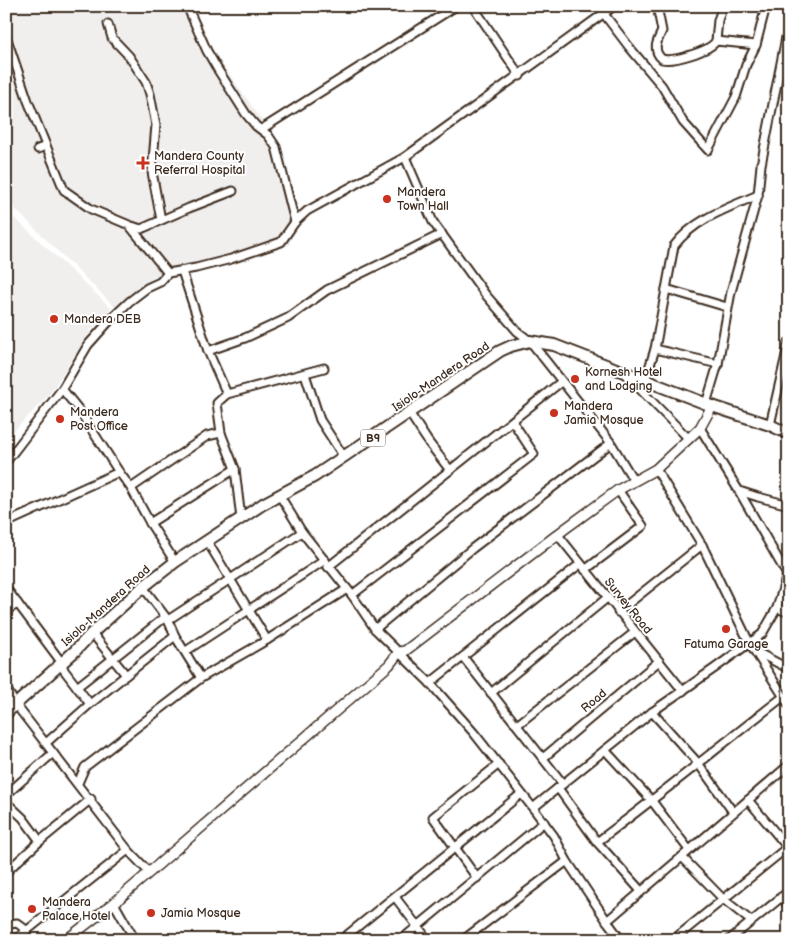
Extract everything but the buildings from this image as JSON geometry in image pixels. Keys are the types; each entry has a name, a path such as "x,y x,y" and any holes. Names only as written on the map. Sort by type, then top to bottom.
{"highway":[{"name":"Isiolo-Mandera Road","path":"6,714 143,587 175,562 263,504 316,476 410,414 500,351 511,346 530,341 554,345 789,434"}],"main road":[{"path":"66,940 114,903 148,871 389,665 399,652 405,651 618,490 656,469 700,428 709,405"}],"street":[{"path":"187,6 207,51 218,70 246,114 256,126 268,135 276,147 295,222"},
{"path":"262,130 456,6"},
{"path":"473,6 520,76"},
{"path":"6,462 62,389 78,360 105,325 147,288 160,282 168,273 231,259 275,244 285,238 295,222 318,204 405,157 520,76 614,6"},
{"path":"657,6 662,31 656,41 656,50 662,59 670,60 712,46 716,41 718,20 723,6"},
{"path":"604,14 662,86 683,122 708,150 736,97 746,66 756,45 766,6"},
{"path":"709,405 727,307 758,195 761,165 789,23"},
{"path":"108,24 112,38 129,56 146,82 154,110 156,142 152,172 162,220"},
{"path":"6,36 28,101 64,190 91,209 140,229 233,191"},
{"path":"716,41 756,45"},
{"path":"38,148 46,146"},
{"path":"405,157 433,222 485,294 517,331 530,341 611,443 634,480"},
{"path":"645,381 655,348 674,246 682,235 692,227 709,217 758,195"},
{"path":"129,225 168,273"},
{"path":"208,351 244,338 288,318 327,290 442,234"},
{"path":"182,271 208,351 227,394"},
{"path":"666,289 727,307"},
{"path":"770,426 789,342"},
{"path":"655,348 718,364"},
{"path":"241,519 235,469 221,433 217,403 227,394 324,368"},
{"path":"622,371 689,439"},
{"path":"305,374 320,420 344,457"},
{"path":"186,651 327,563 513,422 561,382"},
{"path":"62,389 79,410 118,472 131,488 150,523 175,562"},
{"path":"410,414 450,470"},
{"path":"78,783 85,767 201,678 350,592 534,454 513,422"},
{"path":"533,808 652,712 762,634 777,608 788,571 700,428"},
{"path":"131,488 207,436 221,433"},
{"path":"375,628 472,548 611,443"},
{"path":"150,523 235,469"},
{"path":"656,469 702,545 749,642 789,706"},
{"path":"6,523 118,472"},
{"path":"430,683 583,567 643,526 618,490"},
{"path":"739,490 789,505"},
{"path":"280,496 302,532 350,592 375,628 430,683 474,733 544,822 606,921 619,937 610,940"},
{"path":"77,688 113,658 166,619 302,532"},
{"name":"Survey Road","path":"558,535 683,691"},
{"path":"207,541 267,640"},
{"path":"618,612 702,545"},
{"path":"143,587 166,619 201,678"},
{"path":"6,588 90,704"},
{"path":"491,693 607,598"},
{"path":"6,610 18,604"},
{"path":"777,608 789,613"},
{"path":"517,725 635,632"},
{"path":"92,633 126,675"},
{"path":"46,743 90,704 175,636"},
{"path":"755,651 789,670"},
{"path":"463,657 543,758 597,842 640,891"},
{"name":"Road","path":"543,758 659,661"},
{"path":"6,688 16,705 128,850 148,871"},
{"path":"597,842 783,697"},
{"path":"652,712 698,763 733,812"},
{"path":"605,750 652,801 688,850"},
{"path":"6,794 53,753"},
{"path":"477,878 432,817 500,764"},
{"path":"606,921 789,765"},
{"path":"341,940 521,794"},
{"path":"6,872 90,799"},
{"path":"672,940 788,848 748,800"},
{"path":"6,802 23,818 40,841"},
{"path":"401,940 544,822"},
{"path":"14,940 128,850"},
{"path":"682,857 723,898 751,921"},
{"path":"463,940 567,861"},
{"path":"728,940 789,891"},
{"path":"395,897 428,940"},
{"path":"782,897 789,905"},
{"path":"114,903 135,940"},
{"path":"6,922 9,924 17,923 26,930"}],"shaded area":[{"name":"Mandera County Referral Hospital","path":"6,6 185,6 208,44 273,136 295,230 289,245 171,277 155,276 117,309 13,207 6,189"},
{"name":"Mandera DEB","path":"9,214 111,308 91,330 49,395 6,439 6,219"}],"place":[{"name":"Mandera County Referral Hospital","path":"143,163"},
{"name":"Mandera Town Hall","path":"387,199"},
{"name":"Mandera DEB","path":"54,319"},
{"name":"Kornesh Hotel and Lodging","path":"575,379"},
{"name":"Mandera Jamia Mosque","path":"554,413"},
{"name":"Mandera Post Office","path":"60,419"},
{"name":"Fatuma Garage","path":"726,629"},
{"name":"Mandera Palace Hotel","path":"32,909"},
{"name":"Jamia Mosque","path":"151,913"}]}
